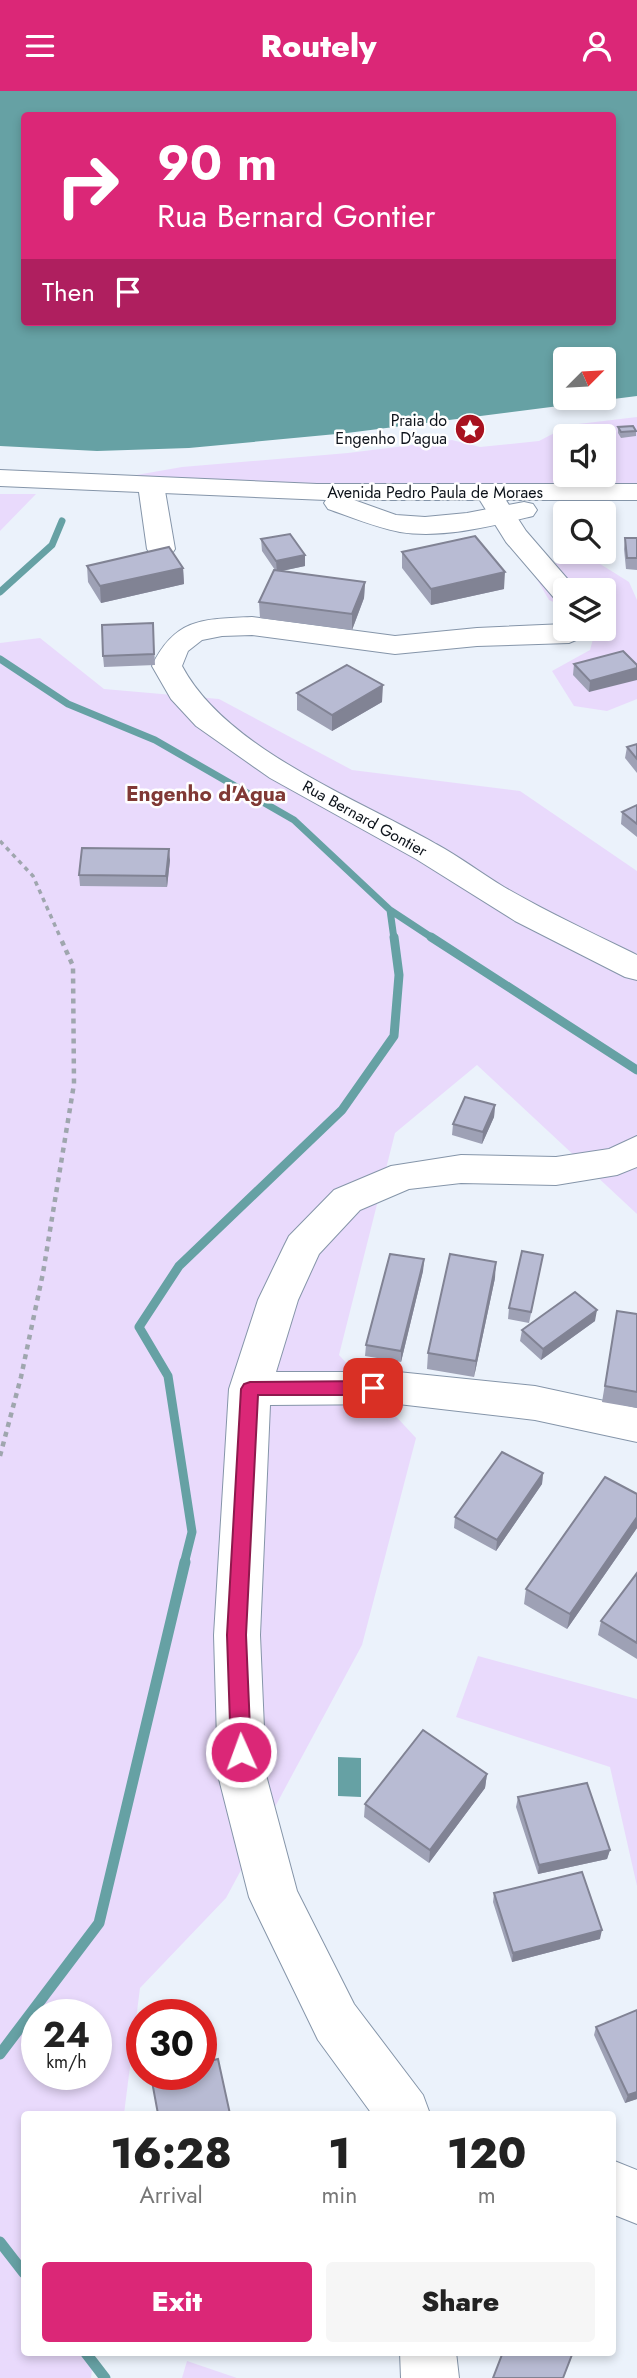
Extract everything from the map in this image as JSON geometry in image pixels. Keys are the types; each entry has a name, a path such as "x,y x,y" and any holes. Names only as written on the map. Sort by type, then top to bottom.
{"street":[{"name":"Avenida Pedro Paula de Moraes","path":"0,478 317,492 375,504 409,525 467,522 495,504 637,492"},
{"path":"151,485 161,549"},
{"name":"Avenida Pedro Paula de Moraes","path":"495,504 637,503"},
{"path":"495,504 553,578"},
{"name":"Rua Bernard Gontier","path":"553,635 477,637 395,645 252,626 222,627 193,633 176,647 167,666 172,684 212,724 248,752 426,852 489,893 637,969"},
{"path":"402,2111 336,2022 274,1897 242,1775 237,1635 250,1389 278,1300 303,1247 347,1200 404,1176 461,1169 556,1171 617,1161 637,1150"},
{"path":"250,1389 398,1388 535,1403 637,1425"},
{"path":"616,2189 637,2197"},
{"path":"428,2356 430,2378"}],"path":[{"path":"0,841 33,876 73,966 74,1070 43,1273 21,1377 0,1456"}],"shaded area":[{"path":"637,417 637,488 125,482 125,477 182,467 348,453 452,440 480,447 539,441 553,434 553,487 616,487 616,424 578,424"},
{"path":"0,494 36,494 0,531"},
{"path":"554,564 600,564 629,582 637,600 637,699 607,711 574,706 552,671 590,650 592,641 616,641 616,578 553,578 553,602 549,600 535,576"},
{"path":"40,638 104,689 219,699 352,770 520,791 637,871 637,1214 477,1065 395,1133 339,1355 416,1438 362,1645 226,1898 140,1988 139,1999 126,1999 127,2090 124,2111 21,2111 21,2356 94,2356 91,2378 0,2378 0,643"},
{"path":"478,1656 637,1699 637,1886 610,1767 456,1717"},
{"path":"187,2361 237,2378 182,2378"}],"water":[{"path":"0,91 637,91 637,396 616,399 616,347 553,347 553,407 347,433 189,448 97,451 0,446"},
{"path":"338,1757 361,1758 361,1797 338,1796"}],"building":[{"path":"633,426 636,431 621,432 618,427"},
{"path":"290,534 305,555 276,561 261,539"},
{"path":"475,536 505,572 431,589 402,552"},
{"path":"625,538 637,538 637,558 627,558"},
{"path":"169,547 183,568 100,586 87,566"},
{"path":"274,570 365,582 352,614 259,602"},
{"path":"153,623 154,654 103,656 102,625"},
{"path":"623,651 637,668 590,681 574,664"},
{"path":"347,665 383,685 332,715 297,693"},
{"path":"637,744 637,759 627,747"},
{"path":"637,805 637,824 622,812"},
{"path":"82,848 169,849 166,876 79,875"},
{"path":"465,1097 495,1105 483,1132 453,1124"},
{"path":"522,1251 543,1255 531,1312 509,1308"},
{"path":"390,1254 424,1259 401,1351 366,1345"},
{"path":"450,1254 496,1262 476,1361 428,1353"},
{"path":"575,1292 597,1310 543,1349 522,1330"},
{"path":"617,1311 637,1314 637,1392 605,1386"},
{"path":"502,1452 543,1473 497,1540 455,1517"},
{"path":"605,1477 637,1494 637,1517 570,1614 526,1589"},
{"path":"637,1573 637,1643 601,1621"},
{"path":"423,1730 487,1774 430,1850 365,1804"},
{"path":"587,1783 610,1850 539,1865 518,1797"},
{"path":"582,1872 602,1930 513,1953 494,1893"},
{"path":"637,2010 637,2092 628,2095 596,2027"},
{"path":"218,2059 229,2111 157,2111 154,2090 217,2090"},
{"path":"501,2356 571,2356 563,2378 493,2378"}],"waterway":[{"path":"0,592 52,545 62,521"},
{"path":"0,659 68,704 155,740 294,820 390,910"},
{"path":"390,910 434,939"},
{"path":"390,910 394,939"},
{"path":"184,1564 192,1532 168,1376 139,1327 179,1266 342,1110 394,1036 399,975 394,937"},
{"path":"431,937 637,1070"},
{"path":"0,2054 99,1923 185,1562"},
{"path":"0,2242 21,2269"},
{"path":"88,2356 105,2378"}],"place":[{"name":"Praia do Engenho D'agua","path":"470,429"}],"district":[{"name":"Engenho d'Agua","path":"206,794"}],"route":[{"path":"241,1752 237,1635 250,1389 373,1388"}]}
